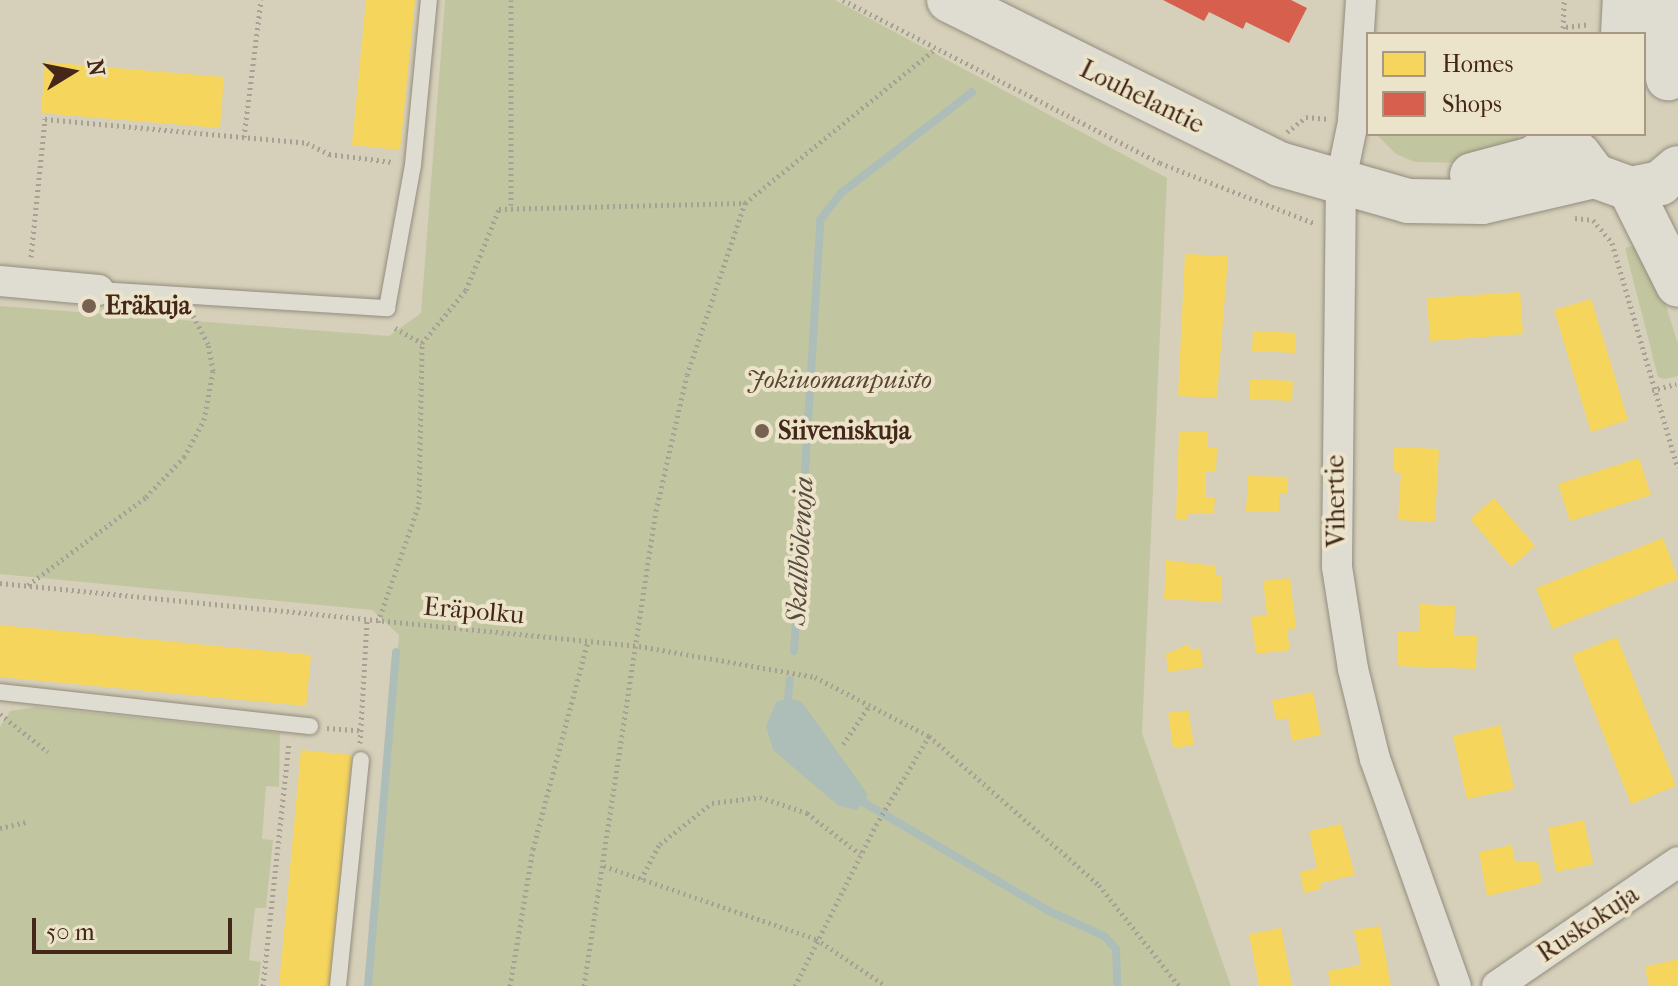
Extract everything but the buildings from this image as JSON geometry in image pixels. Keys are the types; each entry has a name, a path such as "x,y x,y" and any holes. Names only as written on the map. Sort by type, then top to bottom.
{"main road":[{"name":"Louhelantie","path":"949,0 1279,164 1408,201 1482,202 1613,182 1660,183 1675,171"},
{"path":"1623,32 1625,0"},
{"path":"1658,0 1663,78"},
{"name":"Louhelantie","path":"1341,180 1504,171 1551,150 1568,136"},
{"path":"1572,136 1584,164 1613,182 1678,285"},
{"path":"1675,171 1678,217"}],"street":[{"name":"Vihertie","path":"1361,0 1353,122 1341,180 1337,567 1353,669 1375,759 1456,986"},
{"path":"10,271 99,290"},
{"name":"Ruskokuja","path":"1497,986 1678,862"}],"lane":[{"path":"99,290 387,308 413,165 429,0"},
{"path":"0,692 291,721 310,726"},
{"path":"338,986 361,760"}],"path":[{"path":"244,137 261,0"},
{"path":"511,0 511,205"},
{"path":"584,986 639,646 656,511 687,375 745,203 934,50 843,0"},
{"path":"1563,32 1564,0"},
{"path":"10,271 31,261 45,119 307,143 329,154 413,165"},
{"path":"378,622 419,504 422,343 466,290 499,209 511,205 745,203"},
{"path":"1612,243 1652,390 1678,468"},
{"path":"28,585 146,497 184,457 204,420 213,371 208,344 192,315"},
{"path":"1652,390 1676,384"},
{"name":"Eräpolku","path":"0,583 639,646 815,677 929,736 1099,885 1179,986"},
{"path":"361,760 359,730 367,620"},
{"path":"510,986 533,849 588,641"},
{"path":"843,744 870,705"},
{"path":"0,714 48,752"},
{"path":"263,986 291,721"},
{"path":"310,726 359,730"},
{"path":"795,986 876,825 929,736"},
{"path":"641,879 660,844 712,803 760,797 807,813 861,854"},
{"path":"0,828 27,822"},
{"path":"604,866 816,939 886,986"}],"green space":[{"name":"Jokiuomanpuisto","path":"445,0 835,0 1167,178 1142,733 1231,986 366,986 399,635 372,610 0,574 0,306 389,336 421,313"},
{"path":"1378,136 1518,136 1522,151 1468,163 1415,162 1396,154"},
{"path":"1646,242 1678,344 1678,376 1665,379 1658,377 1625,248"},
{"path":"36,707 280,733 279,787 266,786 262,839 273,840 266,908 255,908 249,960 261,962 258,986 0,986 0,727 10,711"}],"shaded area":[{"path":"788,698 802,702 868,795 857,810 839,806 773,750 766,726 776,702"}],"waterway":[{"name":"Skallbölenoja","path":"794,651 820,220 841,193 972,92"},
{"path":"368,986 396,652"},
{"name":"Skallbölenoja","path":"788,698 790,680"},
{"name":"Skallbölenoja","path":"863,802 1047,910 1104,936 1116,949 1117,986"}],"place":[{"name":"Eräkuja","path":"89,306"},
{"name":"Siiveniskuja","path":"762,431"}]}
